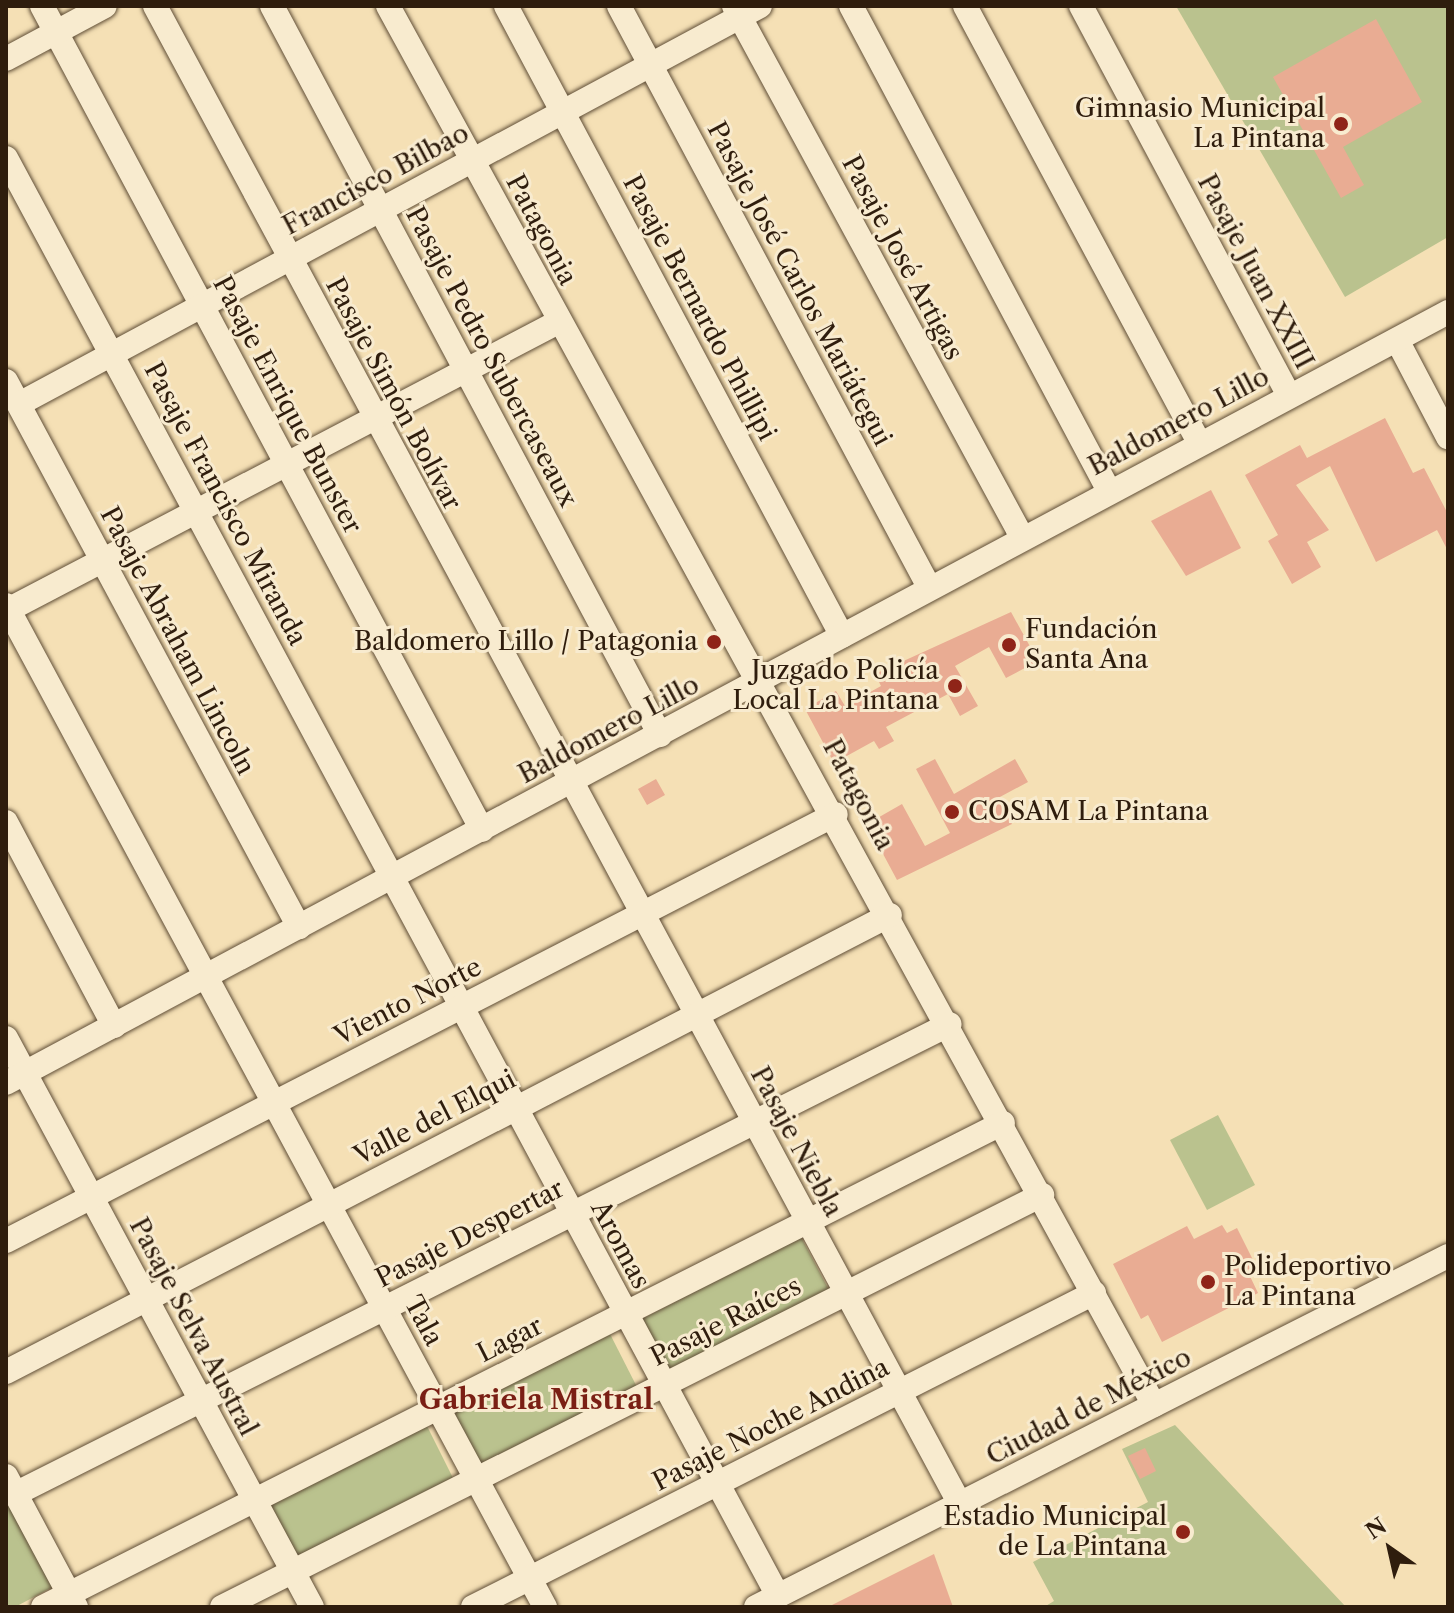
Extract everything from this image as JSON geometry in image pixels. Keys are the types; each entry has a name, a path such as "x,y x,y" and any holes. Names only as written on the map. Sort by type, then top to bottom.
{"street":[{"name":"Pasaje Enrique Bunster","path":"42,6 482,830"},
{"path":"6,59 105,6"},
{"name":"Pasaje Simón Bolívar","path":"155,6 568,784 583,806"},
{"name":"Pasaje Pedro Subercaseaux","path":"272,6 660,735"},
{"name":"Patagonia","path":"388,6 758,683 836,814 1154,1405"},
{"name":"Pasaje Bernardo Phillipi","path":"506,6 842,636"},
{"name":"Pasaje José Carlos Mariátegui","path":"619,6 929,587"},
{"path":"851,6 1109,491"},
{"path":"965,6 1199,443"},
{"name":"Pasaje Juan XXIII","path":"1081,6 1289,396"},
{"name":"Francisco Bilbao","path":"19,404 651,65 745,10"},
{"name":"Pasaje José Artigas","path":"745,10 1022,537"},
{"name":"Pasaje Francisco Miranda","path":"6,158 393,877"},
{"name":"Baldomero Lillo","path":"15,1078 1448,312"},
{"path":"7,609 558,322"},
{"path":"1397,340 1448,437"},
{"name":"Pasaje Abraham Lincoln","path":"6,381 299,927"},
{"name":"Tala","path":"7,609 545,1607"},
{"name":"Pasaje Niebla","path":"583,806 960,1504"},
{"name":"Viento Norte","path":"6,1241 836,814"},
{"path":"6,822 114,1026"},
{"name":"Aromas","path":"393,877 717,1483 767,1602"},
{"name":"Valle del Elqui","path":"6,1372 890,915"},
{"name":"Pasaje Despertar","path":"11,1485 201,1400 950,1024"},
{"name":"Pasaje Selva Austral","path":"6,1038 15,1078 91,1197 312,1607"},
{"name":"Lagar","path":"43,1607 73,1600 255,1500 1003,1123"},
{"name":"Pasaje Raíces","path":"222,1607 1042,1195"},
{"name":"Ciudad de México","path":"767,1602 1448,1256"},
{"name":"Pasaje Noche Andina","path":"473,1607 1094,1293"},
{"path":"11,1485 73,1600"}],"green space":[{"path":"1176,6 1448,6 1448,237 1345,297"},
{"path":"1218,1115 1255,1185 1207,1210 1170,1140"},
{"path":"801,1237 830,1292 667,1370 638,1321"},
{"path":"609,1332 638,1389 480,1469 451,1412"},
{"path":"426,1424 454,1480 296,1561 267,1505"},
{"name":"Estadio Municipal de La Pintana","path":"1175,1425 1346,1607 1044,1607 1054,1601 1033,1562 1148,1502 1122,1449"},
{"path":"6,1499 53,1587 15,1607 6,1607"}],"building":[{"name":"Gimnasio Municipal La Pintana","path":"1376,19 1422,102 1343,147 1364,185 1341,198 1273,77"},
{"path":"1385,418 1413,473 1424,468 1448,514 1448,551 1437,530 1376,562 1330,466 1296,485 1329,530 1307,542 1321,567 1292,584 1268,541 1278,535 1245,475 1300,445 1307,458"},
{"path":"1211,490 1241,548 1186,576 1151,521"},
{"path":"1011,612 1038,661 1006,678 989,647 955,666 978,706 960,716 948,694 886,727 894,741 879,749 874,741 834,763 805,709 836,691 845,706 881,686 875,674"},
{"path":"935,759 954,794 1015,759 1028,782 998,798 1012,824 897,880 867,824 902,804 925,846 950,833 916,769"},
{"path":"656,779 665,795 647,805 638,789"},
{"path":"1222,1225 1227,1233 1237,1228 1256,1266 1247,1270 1258,1293 1162,1342 1148,1315 1141,1319 1113,1264 1187,1226 1194,1239"},
{"path":"1145,1448 1156,1471 1140,1479 1128,1456"},
{"path":"934,1554 953,1607 828,1607"}],"place":[{"name":"Gimnasio Municipal La Pintana","path":"1341,124"},
{"name":"Baldomero Lillo / Patagonia","path":"714,642"},
{"name":"Fundación Santa Ana","path":"1009,645"},
{"name":"Juzgado Policía Local La Pintana","path":"955,686"},
{"name":"COSAM La Pintana","path":"952,812"},
{"name":"Polideportivo La Pintana","path":"1208,1282"},
{"name":"Estadio Municipal de La Pintana","path":"1183,1532"}],"district":[{"name":"Gabriela Mistral","path":"536,1399"}]}
